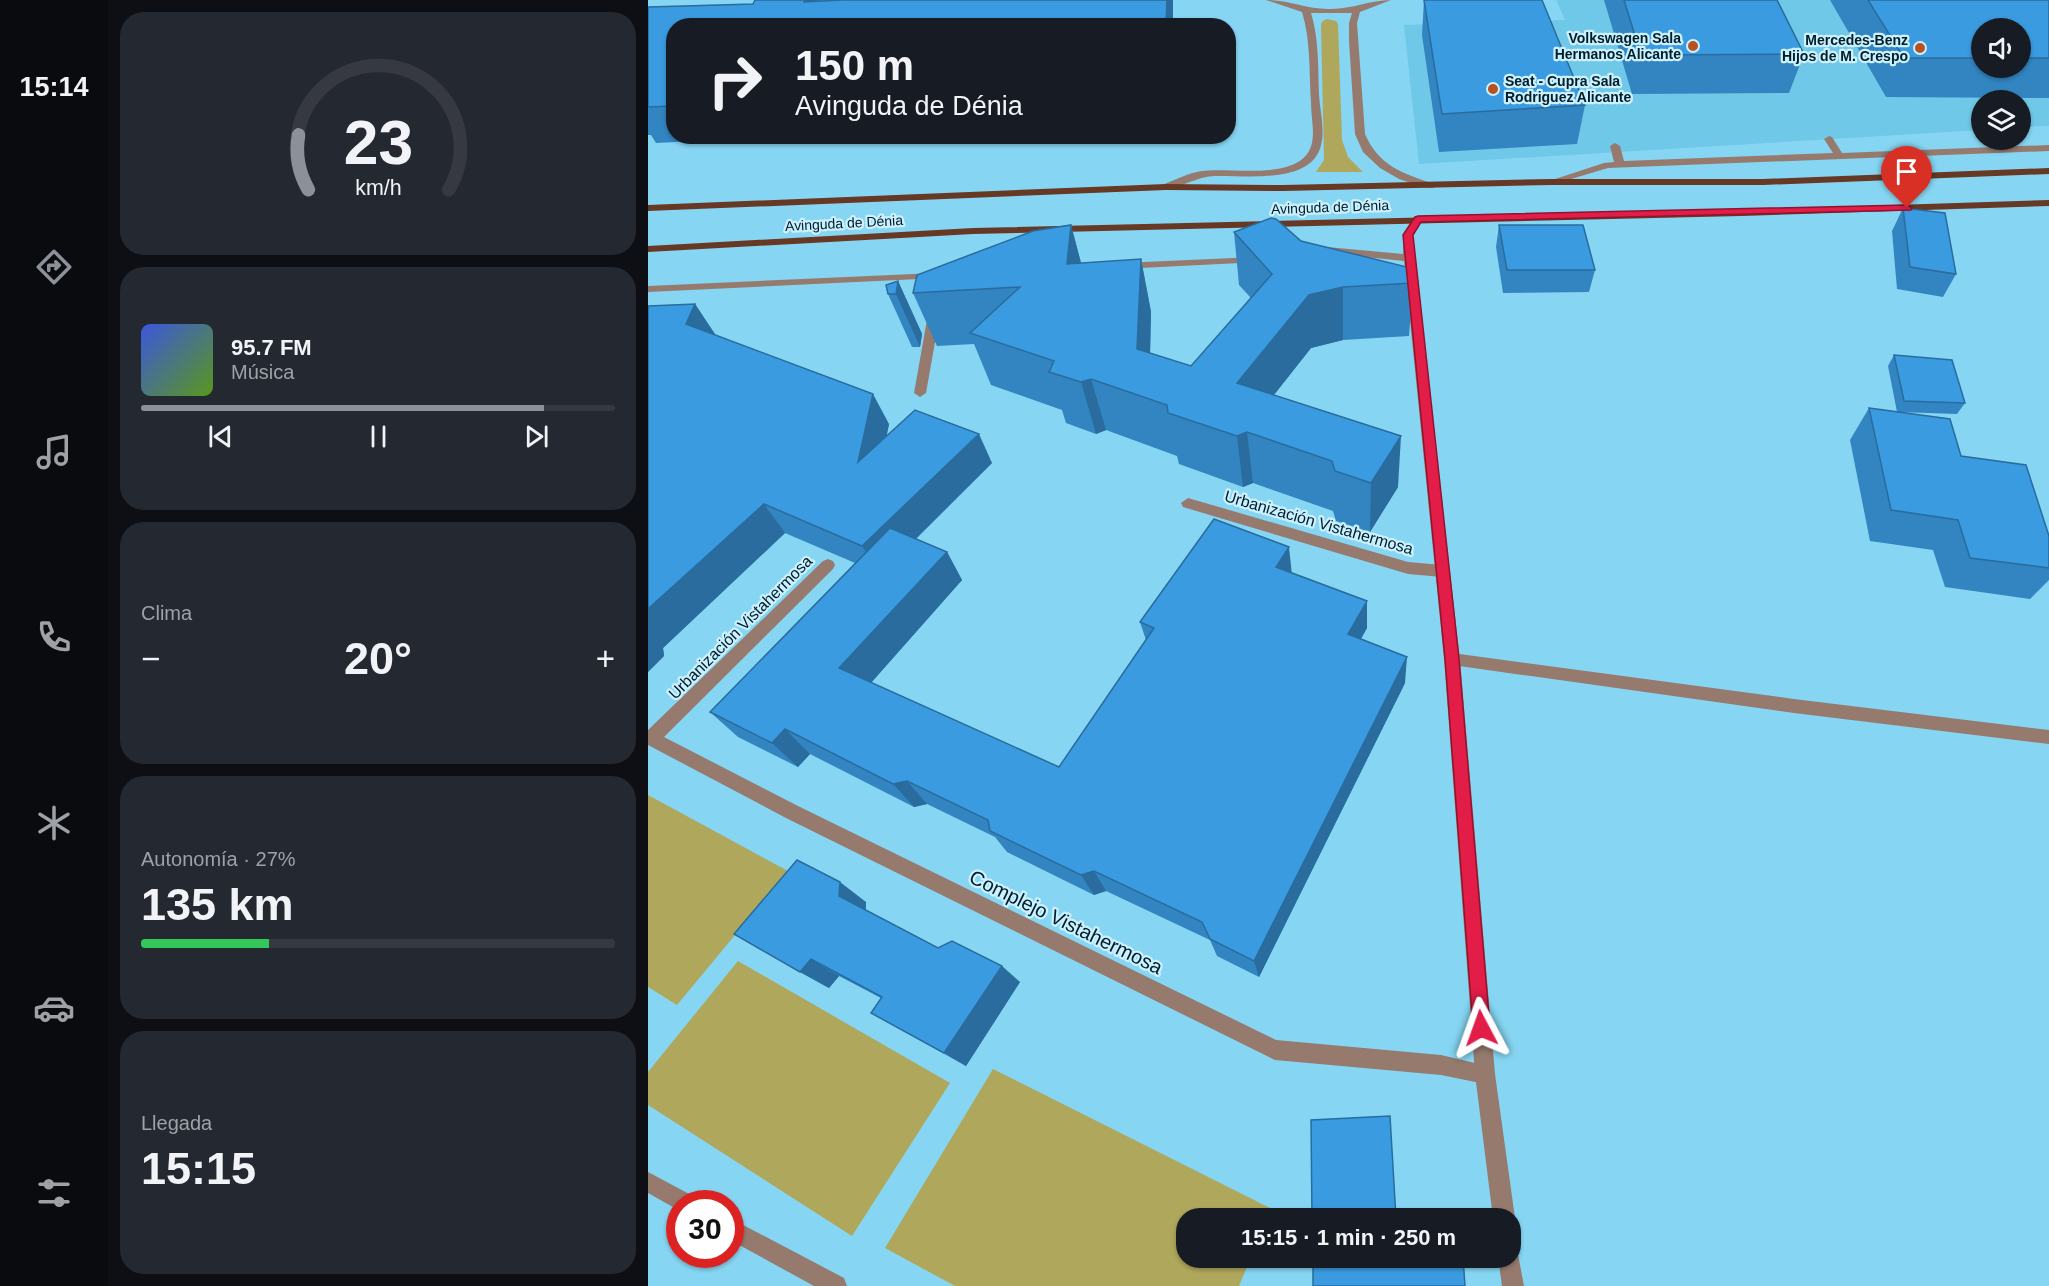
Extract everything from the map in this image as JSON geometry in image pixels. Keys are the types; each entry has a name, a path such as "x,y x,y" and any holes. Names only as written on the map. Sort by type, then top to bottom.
{"main road":[{"name":"Avinguda de Dénia","path":"648,208 1166,187 1763,182 2049,171"},
{"name":"Avinguda de Dénia","path":"648,249 973,231 1754,213 2049,203"}],"street":[{"path":"1270,0 1306,10 1357,9 1387,0"},
{"path":"1357,9 1353,23 1353,35 1360,134 1368,152 1383,166 1403,177 1430,186"},
{"path":"1166,187 1200,174 1271,173 1290,169 1305,162 1314,152 1316,134 1311,35 1306,10"},
{"path":"1828,139 1839,156"},
{"path":"1615,146 1620,165"},
{"name":"Avinguda de Dénia","path":"1551,182 1606,165 2049,148"},
{"path":"1418,219 1408,235 1409,258 1452,659 1485,1074 1503,1208"},
{"path":"1320,250 1409,258"},
{"path":"1104,267 1266,258"},
{"path":"648,289 944,278"},
{"path":"920,393 936,306"},
{"name":"Urbanización Vistahermosa","path":"1188,504 1408,568 1442,571"},
{"name":"Urbanización Vistahermosa","path":"650,738 828,565"},
{"path":"1452,659 1794,706 2049,737"},
{"name":"Complejo Vistahermosa","path":"650,738 792,812 1275,1050 1441,1065 1485,1074"},
{"path":"648,1182 666,1192"},
{"path":"744,1236 836,1286"},
{"path":"1511,1268 1513,1286"}],"shaded area":[{"path":"1556,0 2049,0 2049,126 2031,127 2031,90 1971,90 1971,131 1419,164 1404,25 1565,20"},
{"path":"1327,19 1336,21 1338,24 1342,140 1348,157 1363,172 1316,172 1324,160 1321,24"},
{"path":"648,795 788,871 677,1005 648,987"},
{"path":"738,961 950,1083 852,1236 648,1105 648,1072"},
{"path":"993,1069 1270,1208 1176,1208 1176,1268 1246,1268 1239,1286 955,1286 885,1248"}],"building":[{"path":"755,0 805,0 804,2 1167,0 1166,18 666,18 666,106 648,107 648,7 753,4"},
{"name":"Seat - Cupra Sala Rodriguez Alicante","path":"1424,0 1542,0 1585,105 1442,114"},
{"path":"1624,0 1777,0 1804,54 1641,55"},
{"path":"1868,0 2049,0 2049,58 2031,58 2031,18 1971,18 1971,58 1904,58"},
{"path":"1903,208 1945,213 1956,274 1910,267"},
{"path":"1271,218 1276,219 1301,241 1411,268 1413,283 1343,287 1309,295 1237,383 1401,436 1371,483 1335,471 1332,461 1247,432 1237,436 1168,413 1167,405 1091,379 1081,382 1049,372 1054,361 970,333 1020,287 913,293 917,275 1033,231 1071,225 1067,264 1141,259 1137,349 1191,366 1272,274 1234,232"},
{"path":"1499,225 1583,225 1595,270 1507,270"},
{"path":"898,281 896,294 888,294 886,285"},
{"path":"695,304 686,324 873,394 858,462 915,410 979,434 862,546 764,504 648,609 648,306"},
{"path":"1894,355 1952,360 1965,403 1904,401"},
{"path":"1869,408 1950,419 1961,456 2026,465 2049,536 2049,568 1970,558 1958,520 1891,510"},
{"path":"1214,519 1289,547 1276,567 1367,601 1348,634 1407,657 1254,961 1210,939 1202,922 1094,871 1081,875 990,831 988,820 907,781 893,784 785,729 772,743 710,712 890,528 947,552 839,668 1059,767 1154,628 1140,622"},
{"path":"797,860 840,882 839,896 938,948 952,941 1002,966 944,1053 871,1013 882,997 811,959 800,972 734,934"},
{"path":"1390,1116 1395,1208 1312,1208 1311,1120"},
{"path":"1313,1268 1464,1268 1465,1286 1313,1286"}],"place":[{"name":"Volkswagen Sala Hermanos Alicante","path":"1693,46"},
{"name":"Mercedes-Benz Hijos de M. Crespo","path":"1920,48"},
{"name":"Seat - Cupra Sala Rodriguez Alicante","path":"1493,89"}],"route":[{"path":"1481,1028 1452,659 1408,235 1418,219 1907,208"}]}
